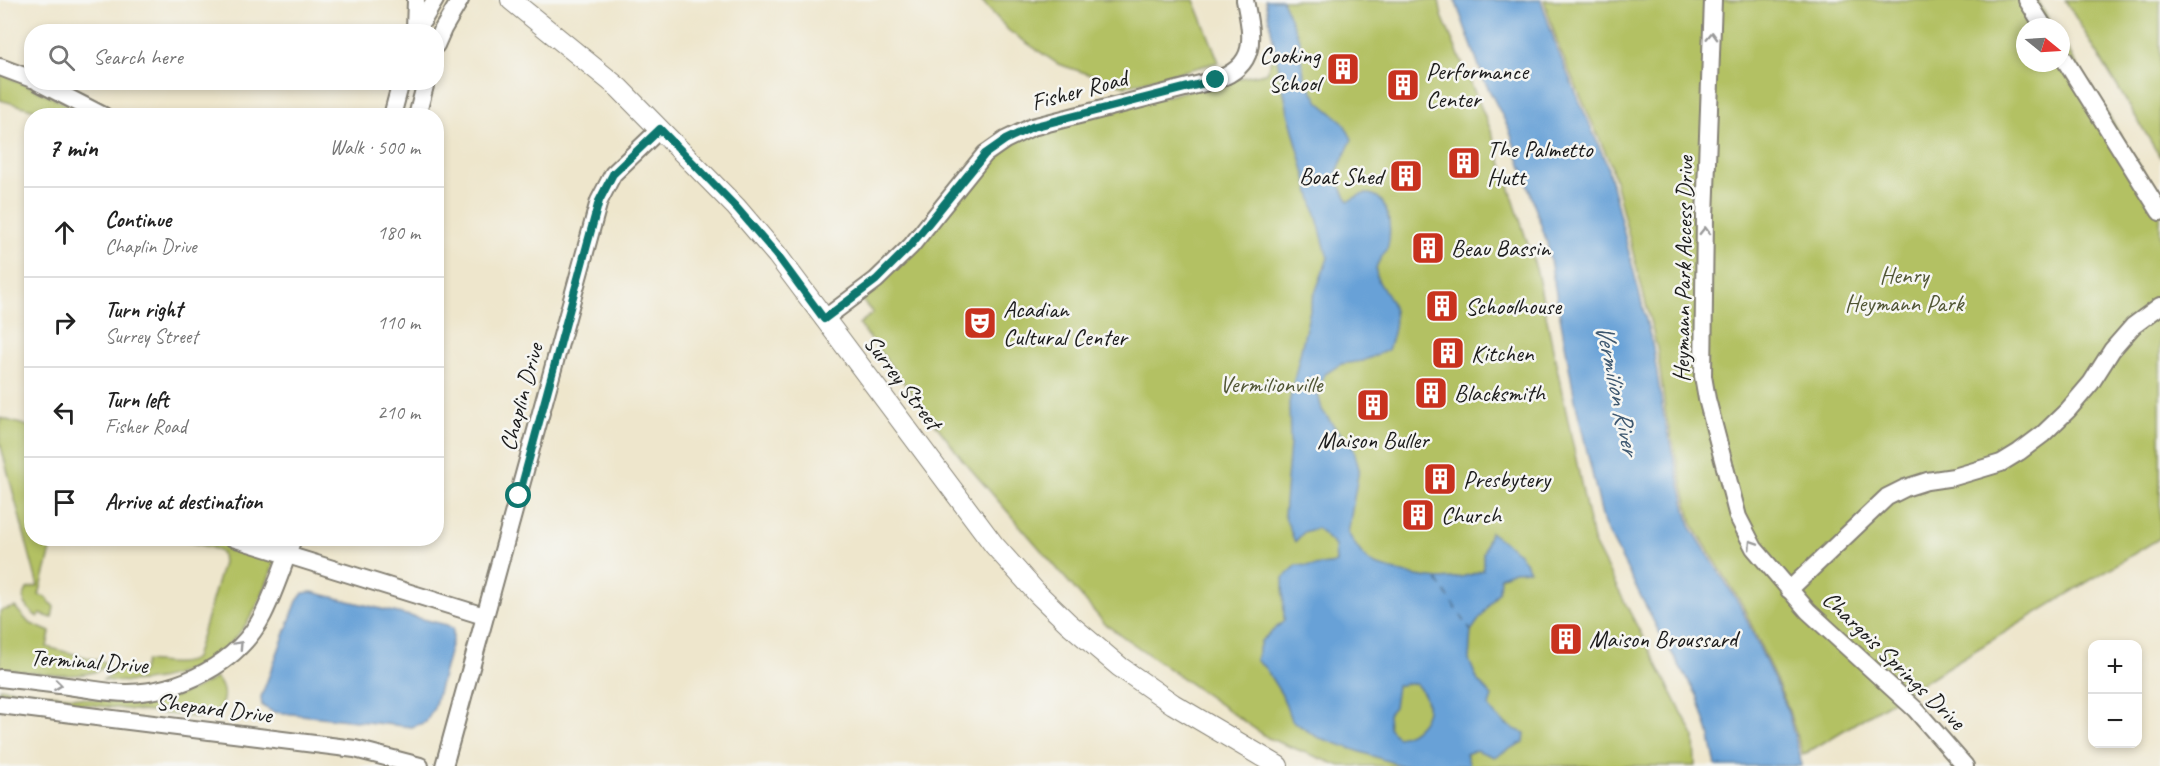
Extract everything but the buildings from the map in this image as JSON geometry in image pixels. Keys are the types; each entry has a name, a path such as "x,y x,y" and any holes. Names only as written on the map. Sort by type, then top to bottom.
{"street":[{"path":"415,24 416,0"},
{"path":"420,24 435,0"},
{"path":"444,27 460,0"},
{"name":"Surrey Street","path":"511,0 619,88 749,223 777,255 1008,562 1068,623 1120,667 1173,704 1278,766"},
{"name":"Fisher Road","path":"824,319 876,280 904,253 985,154 1005,140 1032,127 1216,80 1233,72 1245,60 1251,45 1251,27 1245,0"},
{"name":"Heymann Park Access Drive","path":"1713,0 1705,217 1703,376 1738,517 1754,548 1789,590"},
{"path":"2028,0 2039,18"},
{"path":"0,67 24,76"},
{"path":"2070,68 2160,212"},
{"path":"54,90 88,108"},
{"path":"394,108 399,90"},
{"path":"419,108 424,90"},
{"name":"Chaplin Drive","path":"444,766 599,201 613,174 660,129"},
{"path":"1789,590 1887,497 1927,481 1954,477 2001,463 2043,434 2091,383 2112,350 2133,326 2160,306"},
{"path":"257,546 484,616"},
{"name":"Terminal Drive","path":"0,678 125,693 162,690 195,677 233,652 263,616 290,546"},
{"name":"Chargois Springs Drive","path":"1789,590 1808,611 1915,709 1965,766"},
{"name":"Shepard Drive","path":"0,705 355,749 420,766"}],"green space":[{"path":"981,0 1194,0 1219,62 1125,86 1058,64 1009,31"},
{"name":"Vermilionville","path":"1273,0 1439,0 1442,16 1490,128 1537,272 1593,541 1694,736 1695,766 1340,766 1268,738 1105,624 962,459 859,324 873,313 859,297 994,156 1008,146 1034,133 1218,82 1266,73 1275,50"},
{"name":"Henry Heymann Park","path":"1544,0 2037,0 2048,18 2016,18 2016,72 2070,72 2070,54 2160,199 2160,538 1803,755 1787,705 1742,604 1692,524 1666,416 1657,348 1611,165 1559,48"},
{"path":"2065,0 2160,0 2160,157"},
{"path":"0,74 24,84 24,90 37,90 75,108 28,108 0,100"},
{"path":"0,418 24,425 24,533 0,443"},
{"path":"27,546 52,546 39,595 45,597 54,607 52,618 40,614 38,617 25,604 23,598 27,589 38,586"},
{"path":"205,546 234,546 274,558 275,562 262,595 240,632 225,648 188,670 147,681 103,680 114,673 118,666 142,672 146,661 178,663 195,658 223,563 222,554 216,549"},
{"path":"15,607 29,623 50,632 47,647 108,663 100,670 73,675 40,674 0,668 0,611"},
{"path":"216,678 223,691 222,703 214,713 200,718 0,694 0,688 115,702 140,702 178,696"}],"water":[{"path":"1265,0 1282,0 1300,41 1304,76 1319,102 1343,122 1352,139 1335,176 1348,201 1363,194 1373,195 1384,205 1389,222 1388,246 1376,271 1378,281 1390,299 1395,315 1388,350 1363,361 1341,364 1325,374 1317,390 1322,410 1353,447 1359,469 1348,533 1363,555 1375,565 1415,576 1449,579 1483,570 1483,554 1490,532 1519,553 1530,570 1514,571 1500,577 1499,591 1471,631 1469,660 1478,681 1492,696 1489,707 1505,723 1525,733 1524,742 1494,757 1476,750 1466,754 1470,766 1402,766 1317,737 1291,720 1282,695 1265,668 1256,660 1261,641 1284,621 1283,578 1297,565 1314,566 1336,563 1335,546 1317,528 1304,532 1295,542 1284,515 1290,443 1289,403 1312,301 1328,258 1288,112","holes":["1416,684 1427,703 1425,717 1411,733 1397,737 1389,727 1388,714 1394,707 1397,686"]},
{"name":"Vermilion River","path":"1455,0 1541,0 1557,49 1607,165 1653,348 1664,418 1690,526 1740,605 1786,706 1801,766 1716,766 1697,695 1658,630 1604,524 1575,400 1547,243 1509,129 1484,80"},
{"path":"312,592 447,625 453,629 453,638 434,708 426,722 412,727 273,712 262,706 261,697 297,601 303,593"}],"ferry route":[{"path":"1437,580 1471,631"}],"place":[{"name":"Cooking School","path":"1343,69"},
{"name":"Performance Center","path":"1403,85"},
{"name":"The Palmetto Hutt","path":"1464,163"},
{"name":"Boat Shed","path":"1406,176"},
{"name":"Beau Bassin","path":"1428,248"},
{"name":"Schoolhouse","path":"1442,306"},
{"name":"Acadian Cultural Center","path":"980,323"},
{"name":"Kitchen","path":"1448,353"},
{"name":"Blacksmith","path":"1431,393"},
{"name":"Maison Buller","path":"1373,405"},
{"name":"Presbytery","path":"1440,479"},
{"name":"Church","path":"1418,515"},
{"name":"Maison Broussard","path":"1566,639"}],"route":[{"path":"519,496 599,201 613,174 660,129 736,207 777,255 824,319 876,280 923,231 985,154 1005,140 1032,127 1216,80"}]}
